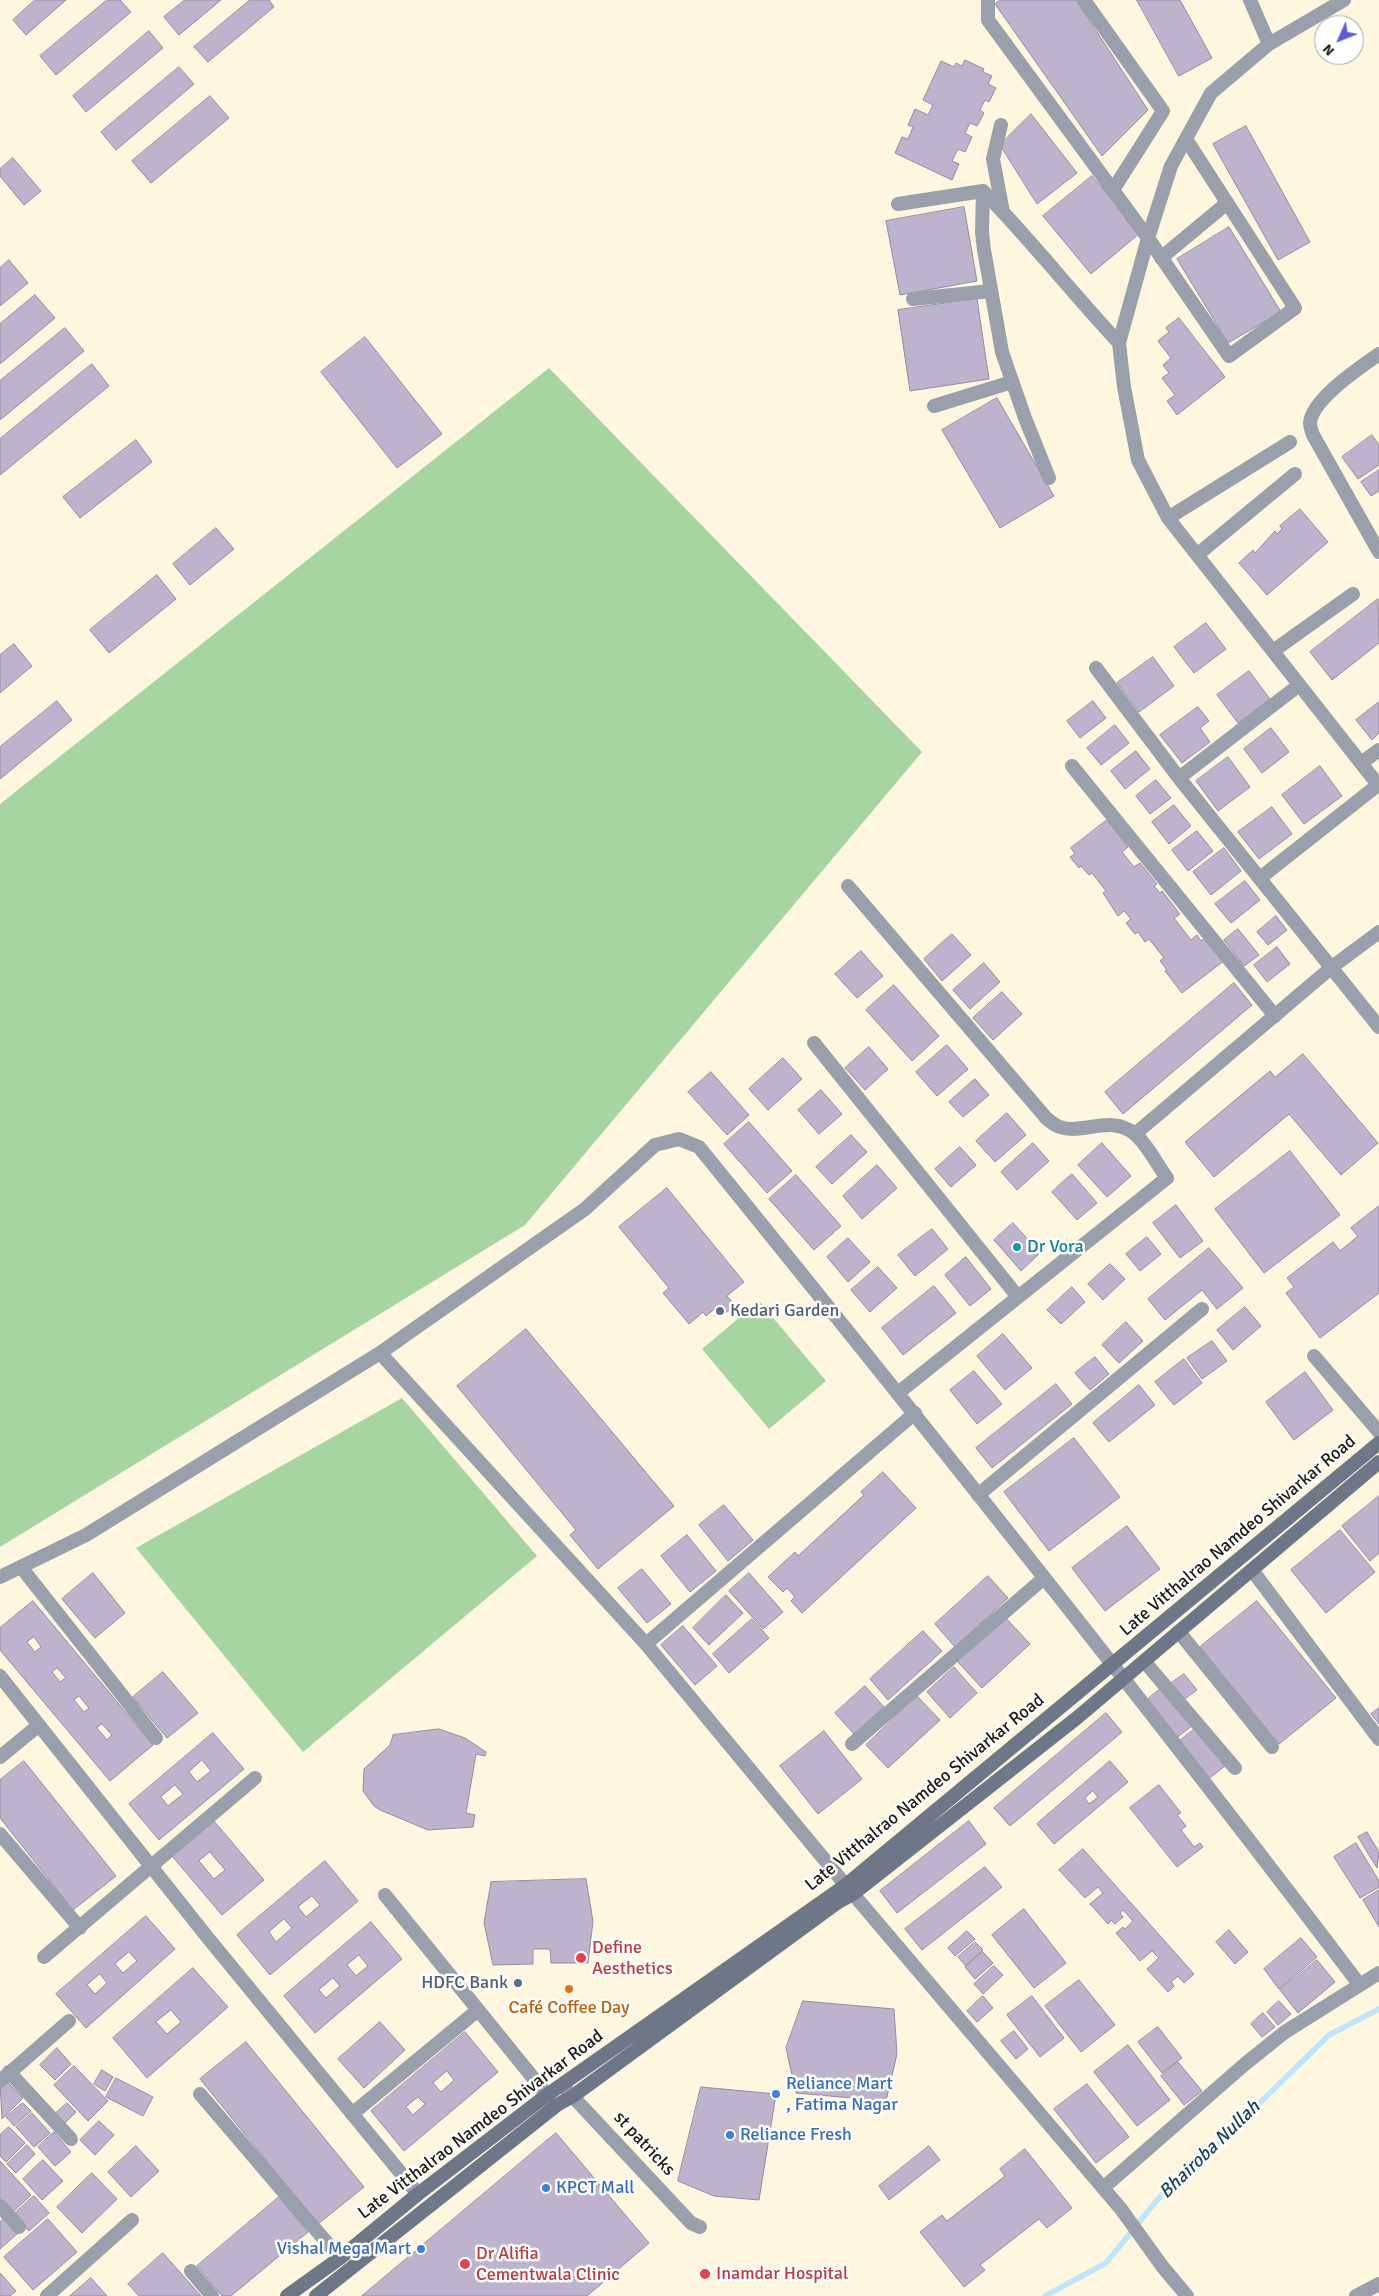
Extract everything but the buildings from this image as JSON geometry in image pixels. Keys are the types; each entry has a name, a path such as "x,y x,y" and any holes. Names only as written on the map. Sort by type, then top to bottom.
{"main road":[{"name":"Late Vitthalrao Namdeo Shivarkar Road","path":"316,2296 557,2105 573,2096 838,1902 849,1890 1113,1665 1379,1443"},
{"name":"Late Vitthalrao Namdeo Shivarkar Road","path":"287,2296 340,2258 418,2194 547,2095 849,1890 1078,1717 1379,1462"}],"street":[{"path":"988,0 988,20 1148,238 1229,356 1295,308 1186,140"},
{"path":"1084,0 1162,111 1113,190"},
{"path":"1250,0 1270,44"},
{"path":"1260,878 1379,786 1168,518 1138,460 1124,387 1119,344 1148,238 1171,166 1211,93 1270,44 1344,0"},
{"path":"1001,125 993,159 1003,212"},
{"path":"983,191 1075,297 1119,344"},
{"path":"898,204 983,191"},
{"path":"983,191 982,232 1002,352 1049,478"},
{"path":"1162,258 1227,203"},
{"path":"913,299 991,291"},
{"path":"1379,354 1333,390 1317,408 1310,423 1313,435 1379,552"},
{"path":"934,406 1012,382"},
{"path":"1168,518 1290,442"},
{"path":"1197,555 1295,474"},
{"path":"1273,651 1353,594"},
{"path":"1096,668 1179,778 1379,1027"},
{"path":"1179,778 1300,685"},
{"path":"1361,763 1379,750"},
{"path":"1072,766 1275,1016"},
{"path":"848,886 1047,1119 1060,1128 1078,1128 1099,1124 1118,1126 1135,1134 1167,1178 898,1393"},
{"path":"1135,1134 1332,967 1379,932"},
{"path":"814,1043 1018,1297"},
{"path":"0,1578 86,1535 380,1353 585,1209 655,1145 679,1139 699,1147 915,1413 1124,1679 1359,1984"},
{"path":"978,1495 1202,1309"},
{"path":"380,1353 646,1644 849,1890 1121,2209 1162,2266 1187,2296"},
{"path":"1314,1356 1379,1432"},
{"path":"646,1644 915,1413"},
{"path":"21,1567 156,1738"},
{"path":"1252,1570 1379,1739"},
{"path":"852,1744 1044,1578"},
{"path":"1179,1632 1272,1748"},
{"path":"1144,1661 1235,1768"},
{"path":"0,1676 151,1866 418,2194"},
{"path":"0,1757 39,1725"},
{"path":"44,1957 255,1778"},
{"path":"0,1834 80,1928"},
{"path":"385,1895 547,2095"},
{"path":"1103,2188 1245,2064 1285,2032 1379,1973"},
{"path":"352,2114 478,2010"},
{"path":"69,2021 4,2076 71,2139"},
{"name":"st patricks","path":"562,2085 691,2223 700,2227"},
{"path":"200,2094 340,2258"},
{"path":"0,2206 19,2227"},
{"path":"47,2296 132,2220"},
{"path":"191,2271 212,2296"},
{"path":"1356,2296 1379,2284"}],"green space":[{"path":"549,368 922,752 525,1225 0,1547 0,804"},
{"path":"759,1301 826,1381 769,1429 702,1349"},
{"path":"402,1398 537,1556 303,1752 136,1548"}],"waterway":[{"name":"Bhairoba Nullah","path":"1045,2296 1106,2263 1171,2183 1218,2144 1329,2035 1379,2009"}],"place":[{"name":"Dr Vora","path":"1017,1247"},
{"name":"Kedari Garden","path":"720,1311"},
{"name":"Define Aesthetics","path":"581,1958"},
{"name":"HDFC Bank","path":"518,1983"},
{"name":"Café Coffee Day","path":"569,1989"},
{"name":"Reliance Mart , Fatima Nagar","path":"776,2094"},
{"name":"Reliance Fresh","path":"730,2135"},
{"name":"KPCT Mall","path":"546,2188"},
{"name":"Vishal Mega Mart","path":"421,2249"},
{"name":"Dr Alifia Cementwala Clinic","path":"465,2264"},
{"name":"Inamdar Hospital","path":"705,2274"}]}
